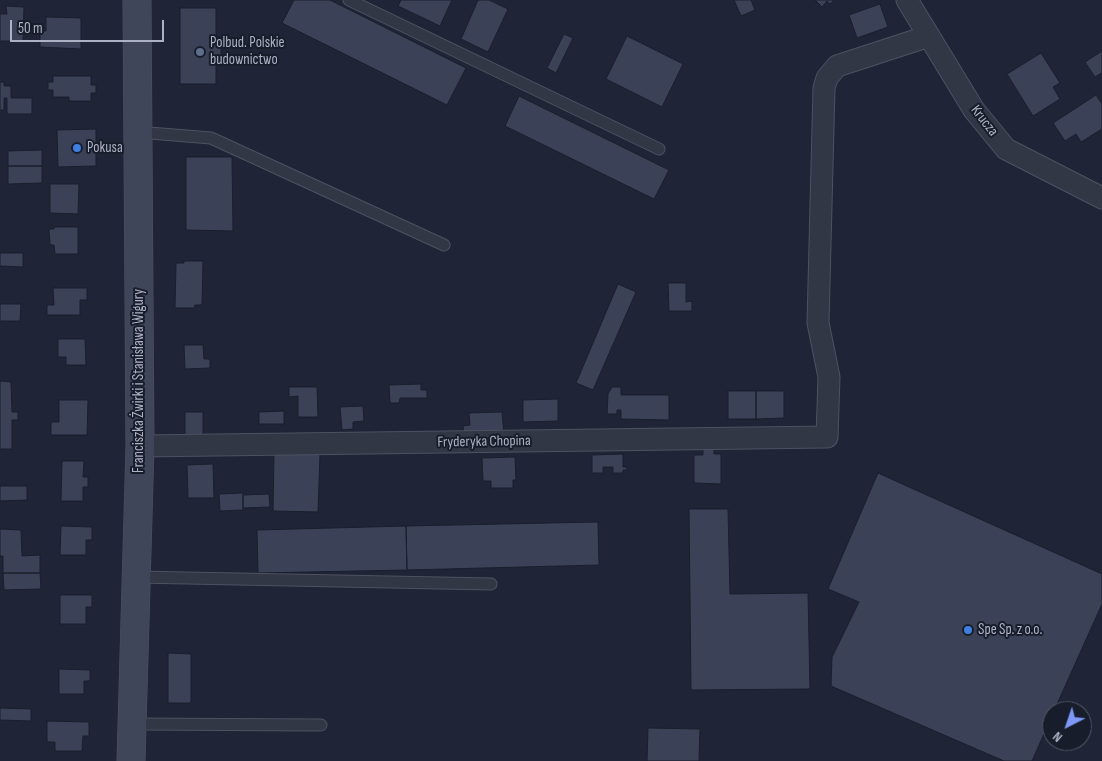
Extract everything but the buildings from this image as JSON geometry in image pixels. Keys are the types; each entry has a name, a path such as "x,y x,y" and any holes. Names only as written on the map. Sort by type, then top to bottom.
{"street":[{"name":"Franciszka Żwirki i Stanisława Wigury","path":"131,761 140,446 137,0"},
{"name":"Krucza","path":"907,0 974,110 1006,149 1102,198"},
{"name":"Fryderyka Chopina","path":"140,446 827,437 829,377 818,323 824,88 827,78 837,66 929,36"}],"lane":[{"path":"349,0 659,149"},
{"path":"138,132 211,138 444,245"},
{"path":"136,577 491,584"},
{"path":"132,724 321,725"}],"place":[{"name":"Polbud. Polskie budownictwo","path":"200,52"},
{"name":"Pokusa","path":"77,148"},
{"name":"Spe Sp. z o.o.","path":"968,630"}]}
